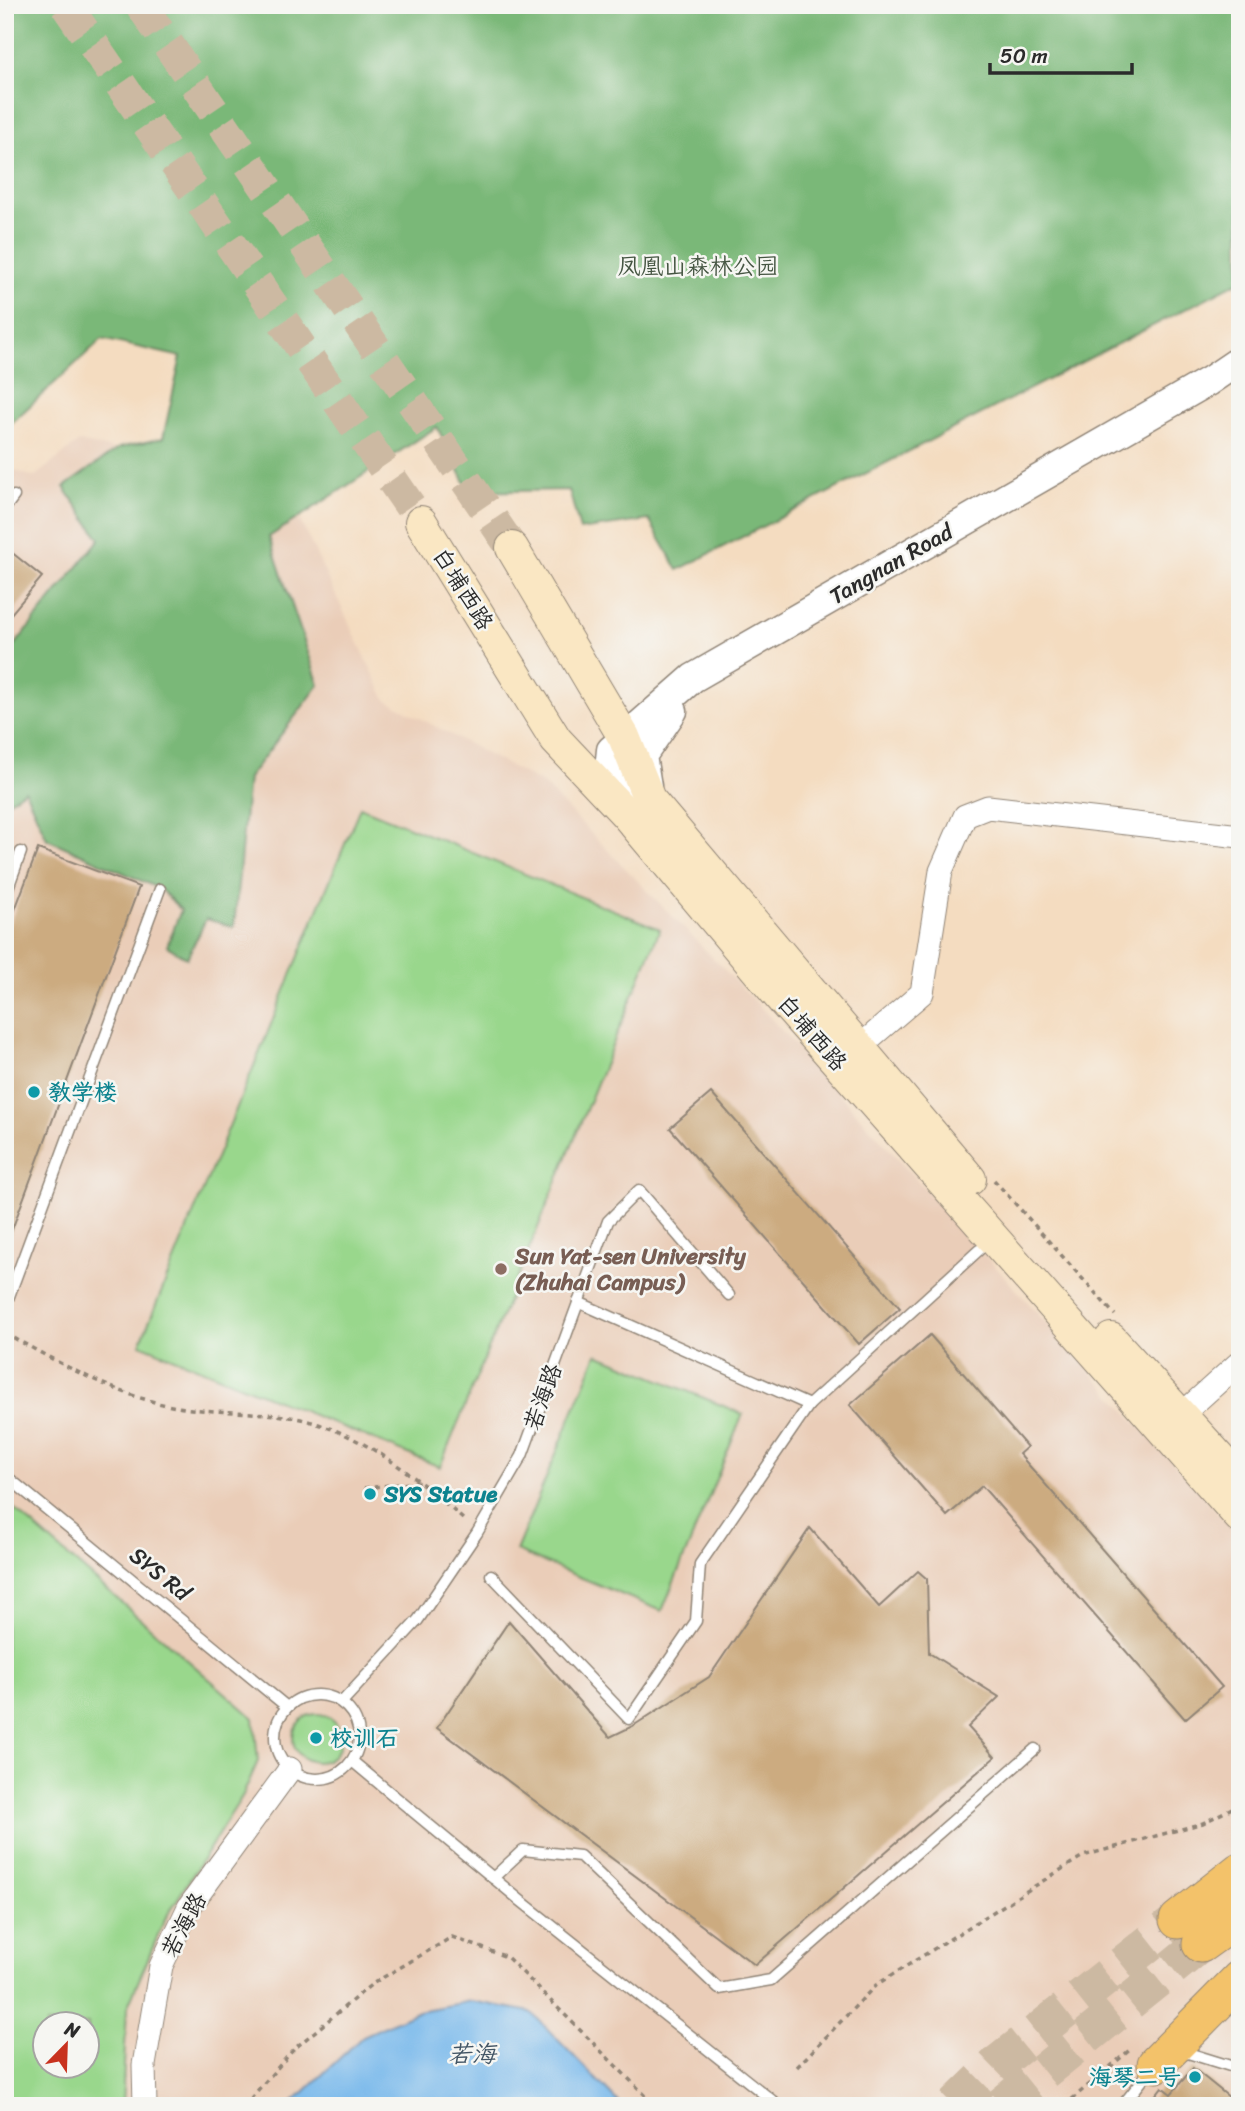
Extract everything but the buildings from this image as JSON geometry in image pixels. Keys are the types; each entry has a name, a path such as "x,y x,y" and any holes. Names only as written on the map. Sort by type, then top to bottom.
{"highway":[{"path":"1240,1871 1190,1932 1240,1916"},
{"path":"1156,2064 1240,1979"}],"main road":[{"name":"白埔西路","path":"421,522 556,740 637,807 858,1048 1019,1238 1240,1479"},
{"name":"白埔西路","path":"512,548 624,737 637,807 785,1003 1240,1517"}],"street":[{"name":"Tangnan Road","path":"624,737 693,678 1209,382 1240,360"},
{"name":"Tangnan Road","path":"637,807 642,756 669,715 710,680 1240,382"},
{"path":"858,1048 922,993 941,871 965,816 988,807 1240,836"},
{"path":"1180,1416 1240,1362"},
{"name":"若海路","path":"145,2106 144,2065 161,1966 188,1907 290,1769"}],"lane":[{"path":"5,508 14,496"},
{"path":"5,896 21,852"},
{"path":"5,1307 160,889"},
{"name":"若海路","path":"342,1702 418,1620 477,1533 522,1456 608,1221 639,1190 729,1294"},
{"path":"491,1575 629,1719 696,1621 700,1564 809,1405 979,1250"},
{"path":"578,1302 809,1405"},
{"name":"SYS Rd","path":"5,1475 287,1706"},
{"path":"320,1694 342,1702 358,1723 358,1749 352,1761 342,1771 323,1778 302,1776 290,1769 275,1745 279,1718 287,1706 297,1699 320,1694"},
{"path":"493,1878 523,1850 580,1856 719,1989 771,1980 1035,1749"},
{"path":"352,1761 521,1901 779,2106"},
{"path":"1122,2106 1156,2064 1188,2053 1240,2068"}],"path":[{"path":"5,1333 55,1361 151,1402 286,1416 325,1426 397,1463 477,1533"},
{"path":"364,1488 421,1482"},
{"path":"797,2067 876,1985 1083,1856 1203,1823 1240,1804"},
{"path":"244,2106 294,2049 372,1984 452,1937 507,1957 656,2106"}],"shaded area":[{"name":"Sun Yat-sen University (Zhuhai Campus)","path":"79,442 282,483 386,700 543,784 755,1001 1240,1537 1240,2106 5,2106 5,467 34,477"}],"green space":[{"name":"凤凰山森林公园","path":"5,5 1240,5 1240,281 678,570 649,520 580,530 569,490 470,492 437,427 269,537 319,685 248,778 234,927 206,919 187,958 167,946 181,910 160,889 47,839 25,790 5,804 5,657 100,539 64,487 119,448 163,438 181,357 102,339 5,429"},
{"path":"360,807 660,929 440,1467 140,1344"},
{"path":"597,1354 743,1414 662,1611 516,1551"},
{"path":"5,1501 254,1718 258,1761 243,1795 165,1919 127,2008 122,2106 16,2106 5,2094"},
{"path":"317,1714 334,1721 341,1738 334,1755 317,1762 300,1755 293,1738 300,1721"}],"water":[{"name":"若海","path":"471,2001 531,2012 622,2106 289,2106 363,2036 419,2011"}],"tunnel":[{"path":"66,5 421,522"},
{"path":"141,5 512,548"},
{"path":"954,2106 997,2064 1178,1920"},
{"path":"1001,2106 1201,1944"}],"place":[{"name":"教学楼","path":"34,1092"},
{"name":"Sun Yat-sen University (Zhuhai Campus)","path":"501,1269"},
{"name":"SYS Statue","path":"370,1494"},
{"name":"校训石","path":"316,1738"},
{"name":"海琴二号","path":"1195,2077"}]}
